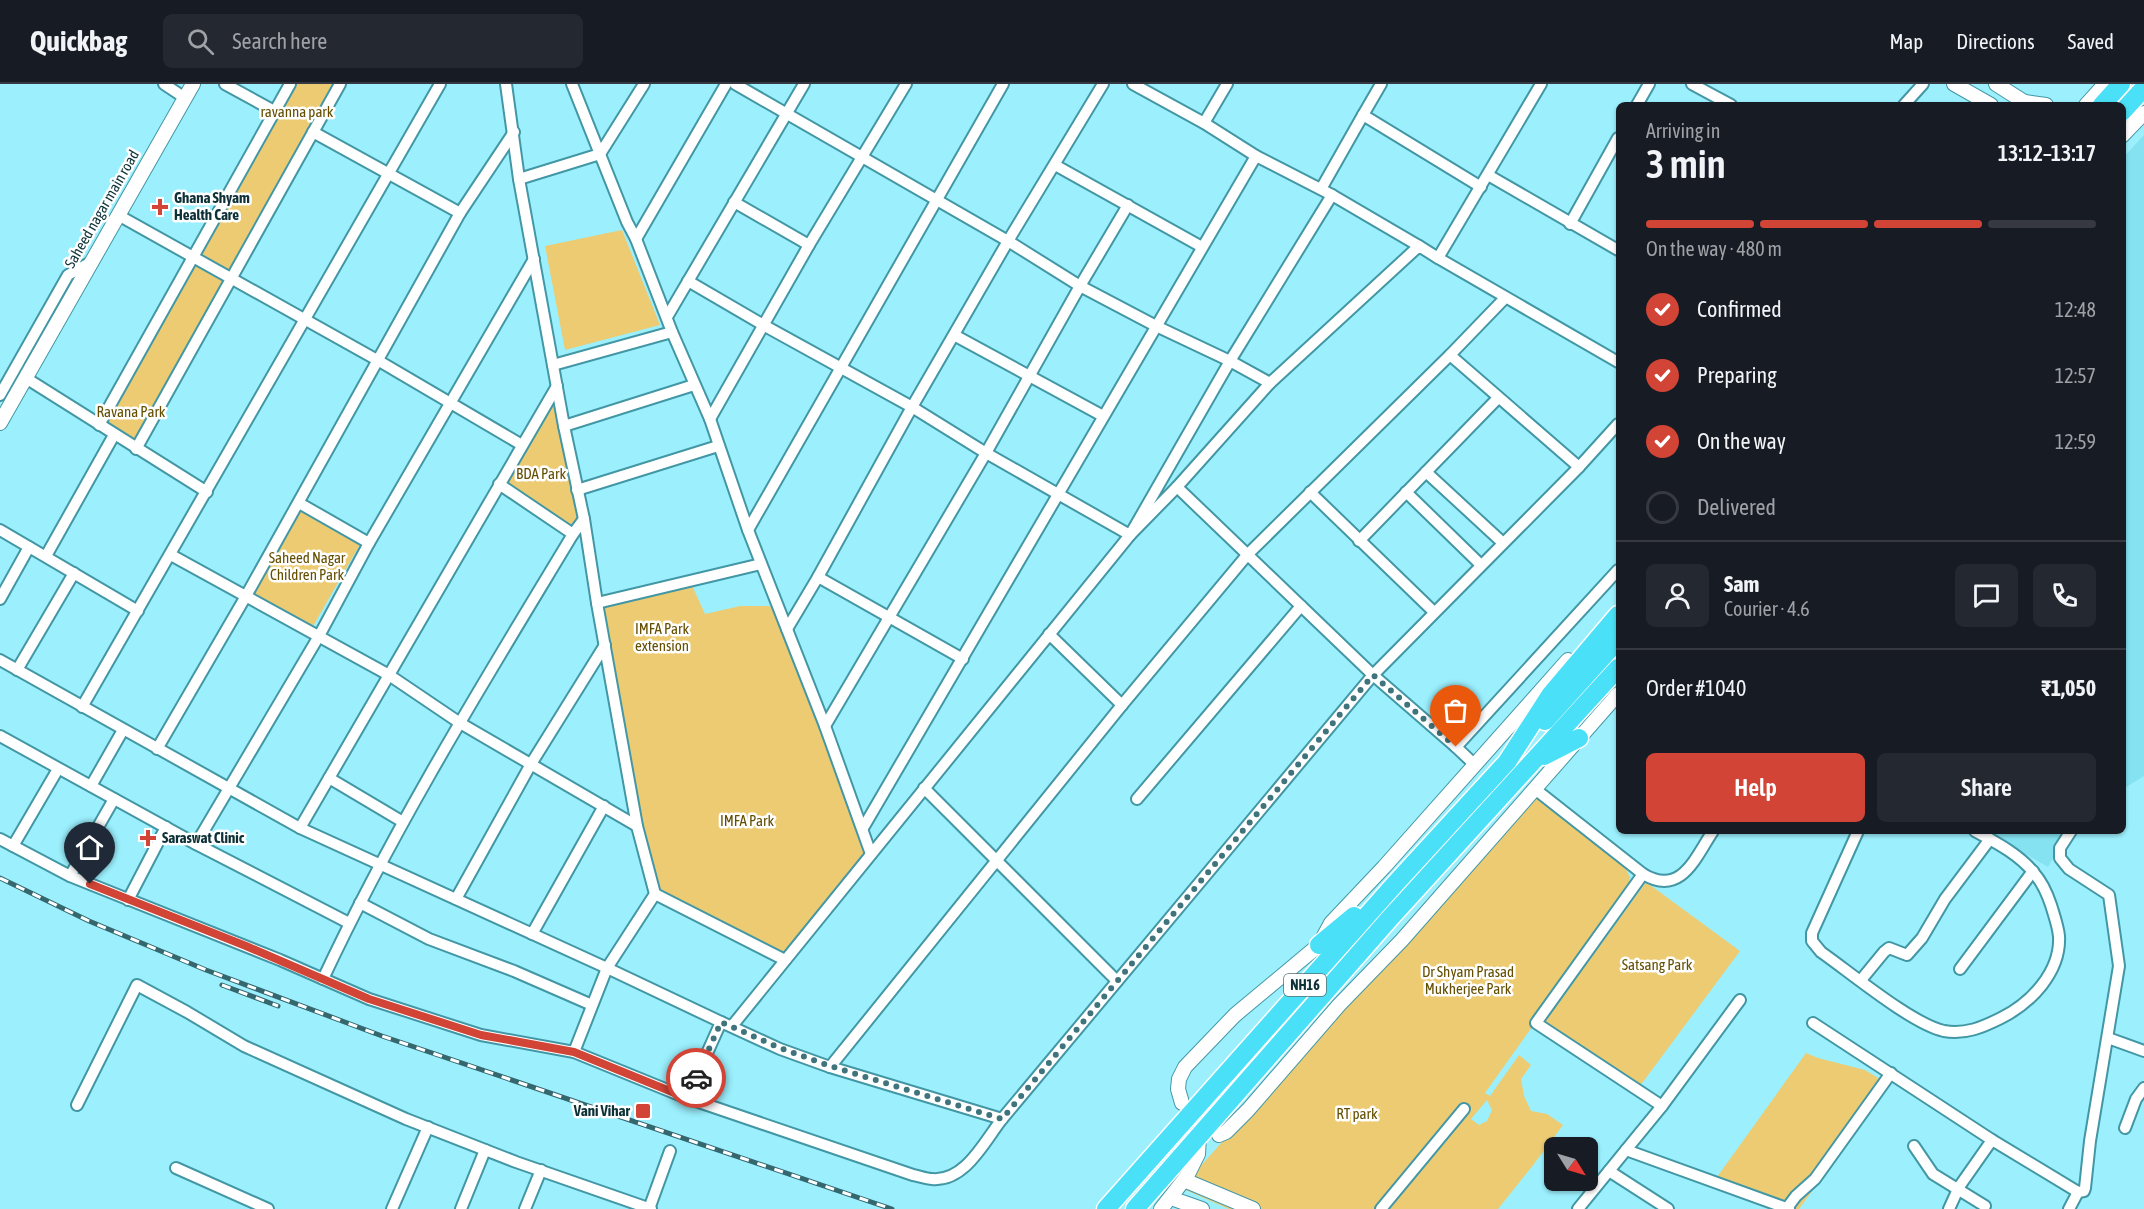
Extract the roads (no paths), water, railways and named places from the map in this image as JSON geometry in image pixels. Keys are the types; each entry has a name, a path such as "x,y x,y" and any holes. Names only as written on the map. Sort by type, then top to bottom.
{"highway":[{"path":"2105,102 2121,84"},
{"path":"2126,108 2144,88"},
{"path":"1507,762 1551,694 1616,617"},
{"name":"NH16","path":"1106,1209 1395,884 1616,642"},
{"name":"NH16","path":"1135,1209 1390,918 1616,670"},
{"path":"1534,761 1580,738"},
{"path":"1318,945 1395,884"}],"street":[{"path":"164,84 185,98"},
{"name":"Saheed nagar main road","path":"0,423 193,84"},
{"path":"225,84 274,111"},
{"path":"99,425 290,84"},
{"path":"136,449 340,84"},
{"path":"82,707 440,84"},
{"path":"506,84 519,179 564,426 584,519 638,826 655,894 607,968 574,1052"},
{"path":"572,84 672,332 710,418 748,531 825,726 871,854"},
{"path":"519,179 600,154 644,84"},
{"path":"636,239 726,84"},
{"path":"735,84 1008,241 1080,286 1270,383"},
{"path":"667,317 804,84"},
{"path":"710,418 765,326 809,245 906,84"},
{"path":"748,531 1003,84"},
{"path":"787,629 1008,241 1103,84"},
{"path":"1133,84 1204,123 1256,156 1332,195 1616,361"},
{"path":"1204,123 1227,84"},
{"path":"1321,189 1381,84"},
{"path":"1438,258 1541,84"},
{"path":"1639,102 1649,84"},
{"path":"1692,84 1725,102"},
{"path":"1907,102 1923,84"},
{"path":"1954,84 1987,102"},
{"path":"2089,102 2105,84"},
{"path":"2002,86 2024,102"},
{"path":"2126,132 2144,112"},
{"path":"1363,115 1480,187"},
{"path":"313,132 460,213"},
{"path":"157,748 299,503 460,213 514,132"},
{"path":"1570,224 1616,142"},
{"path":"863,828 1256,156"},
{"path":"1055,165 1202,248"},
{"path":"1488,175 1616,249"},
{"path":"1130,535 1230,361 1332,195"},
{"path":"734,202 809,245"},
{"path":"825,726 986,453 1128,205"},
{"path":"118,215 379,361 522,445"},
{"path":"687,1098 726,1024 785,960 1130,535 1178,487 1270,383 1419,246"},
{"path":"196,843 319,636 369,543 452,404 534,259"},
{"path":"0,434 85,284 91,262"},
{"path":"0,395 68,275 91,262"},
{"path":"688,280 765,326 912,407 986,453 1130,535"},
{"path":"830,1066 1122,705 1248,554 1505,298"},
{"path":"553,365 672,332"},
{"path":"954,335 1103,416"},
{"path":"1450,355 1579,467"},
{"path":"29,381 207,492"},
{"path":"564,426 694,385"},
{"path":"300,828 557,386"},
{"path":"1359,541 1498,398"},
{"path":"0,839 70,876 213,932 369,999 481,1035 574,1052 687,1098 932,1179 952,1176 961,1171 1373,675 1579,467 1616,426"},
{"path":"46,556 114,435"},
{"path":"577,490 718,446"},
{"path":"1426,472 1503,543"},
{"path":"499,484 573,534"},
{"path":"1178,487 1373,675 1475,765"},
{"path":"1310,492 1434,612"},
{"path":"1406,492 1481,565"},
{"path":"299,503 369,543"},
{"path":"323,979 349,924 403,822 460,723 584,519"},
{"path":"0,530 138,611"},
{"path":"0,599 29,547"},
{"path":"171,555 389,675 460,723 638,826"},
{"path":"597,603 761,564"},
{"path":"1456,747 1616,572"},
{"path":"17,670 74,573"},
{"path":"818,577 963,659"},
{"path":"1137,799 1300,606"},
{"path":"1182,1103 1178,1089 1179,1079 1185,1067 1235,1015 1318,945 1331,923 1575,653 1616,612"},
{"path":"1049,634 1122,705"},
{"path":"456,899 531,765 605,645"},
{"path":"0,660 300,828 726,1024 780,1048 830,1066 1002,1119"},
{"path":"1219,1135 1226,1132 1248,1110 1339,1005 1402,940 1616,696"},
{"path":"91,786 123,730"},
{"path":"1,739 349,924"},
{"path":"13,846 58,769"},
{"path":"329,778 403,822"},
{"path":"924,788 1117,981"},
{"path":"1535,789 1643,874 1659,882 1669,882 1686,872 1711,834"},
{"path":"70,876 114,799"},
{"path":"532,934 604,806"},
{"path":"128,900 166,827"},
{"path":"1857,834 1811,937 1814,944 1821,952 1920,1020 1941,1030 1954,1032 1967,1031 2013,1012 2042,985 2057,956 2059,937 2047,892 2033,871 2006,849 1980,834"},
{"path":"1813,1023 1992,1140 2078,1192 2084,1191 2119,966 2110,899 2106,891 2069,869 2063,864 2059,855 2060,848 2069,834"},
{"path":"1861,980 1889,948 1907,955 1922,938 1945,899 1990,839"},
{"path":"1960,969 2033,871"},
{"path":"1643,874 1536,1023 1662,1106"},
{"path":"655,894 785,960"},
{"path":"360,903 429,939 592,1005"},
{"path":"78,1105 137,985 244,1046 428,1127 649,1209 670,1151"},
{"path":"1578,1209 1662,1106 1740,999"},
{"path":"2108,1038 2144,1051"},
{"path":"1626,1150 1788,1209 1796,1196 1815,1179 1891,1073"},
{"path":"2125,1128 2136,1099 2144,1088"},
{"path":"1381,1209 1464,1109"},
{"path":"393,1209 428,1127"},
{"path":"1199,1136 1198,1154 1184,1180 1166,1203 1202,1209"},
{"path":"1949,1209 1957,1190 1992,1140"},
{"path":"1914,1146 1933,1174 1985,1206"},
{"path":"461,1209 485,1150"},
{"path":"177,1168 268,1209"},
{"path":"525,1209 541,1170"},
{"path":"1609,1171 1668,1209"},
{"path":"1184,1180 1253,1209"},
{"path":"2069,1209 2078,1192"}],"railway":[{"path":"0,878 89,921 206,970 382,1036 892,1209"},
{"path":"222,985 278,1006"}],"place":[{"name":"Ghana Shyam Health Care","path":"160,207"},
{"name":"Saraswat Clinic","path":"148,838"},
{"name":"Vani Vihar","path":"643,1111"}],"park label":[{"name":"ravanna park","path":"297,112"},
{"name":"Ravana Park","path":"131,412"},
{"name":"BDA Park","path":"541,474"},
{"name":"Saheed Nagar Children Park","path":"307,566"},
{"name":"IMFA Park extension","path":"662,638"},
{"name":"IMFA Park","path":"747,821"},
{"name":"Satsang Park","path":"1657,965"},
{"name":"Dr Shyam Prasad Mukherjee Park","path":"1468,980"},
{"name":"RT park","path":"1357,1114"}]}
